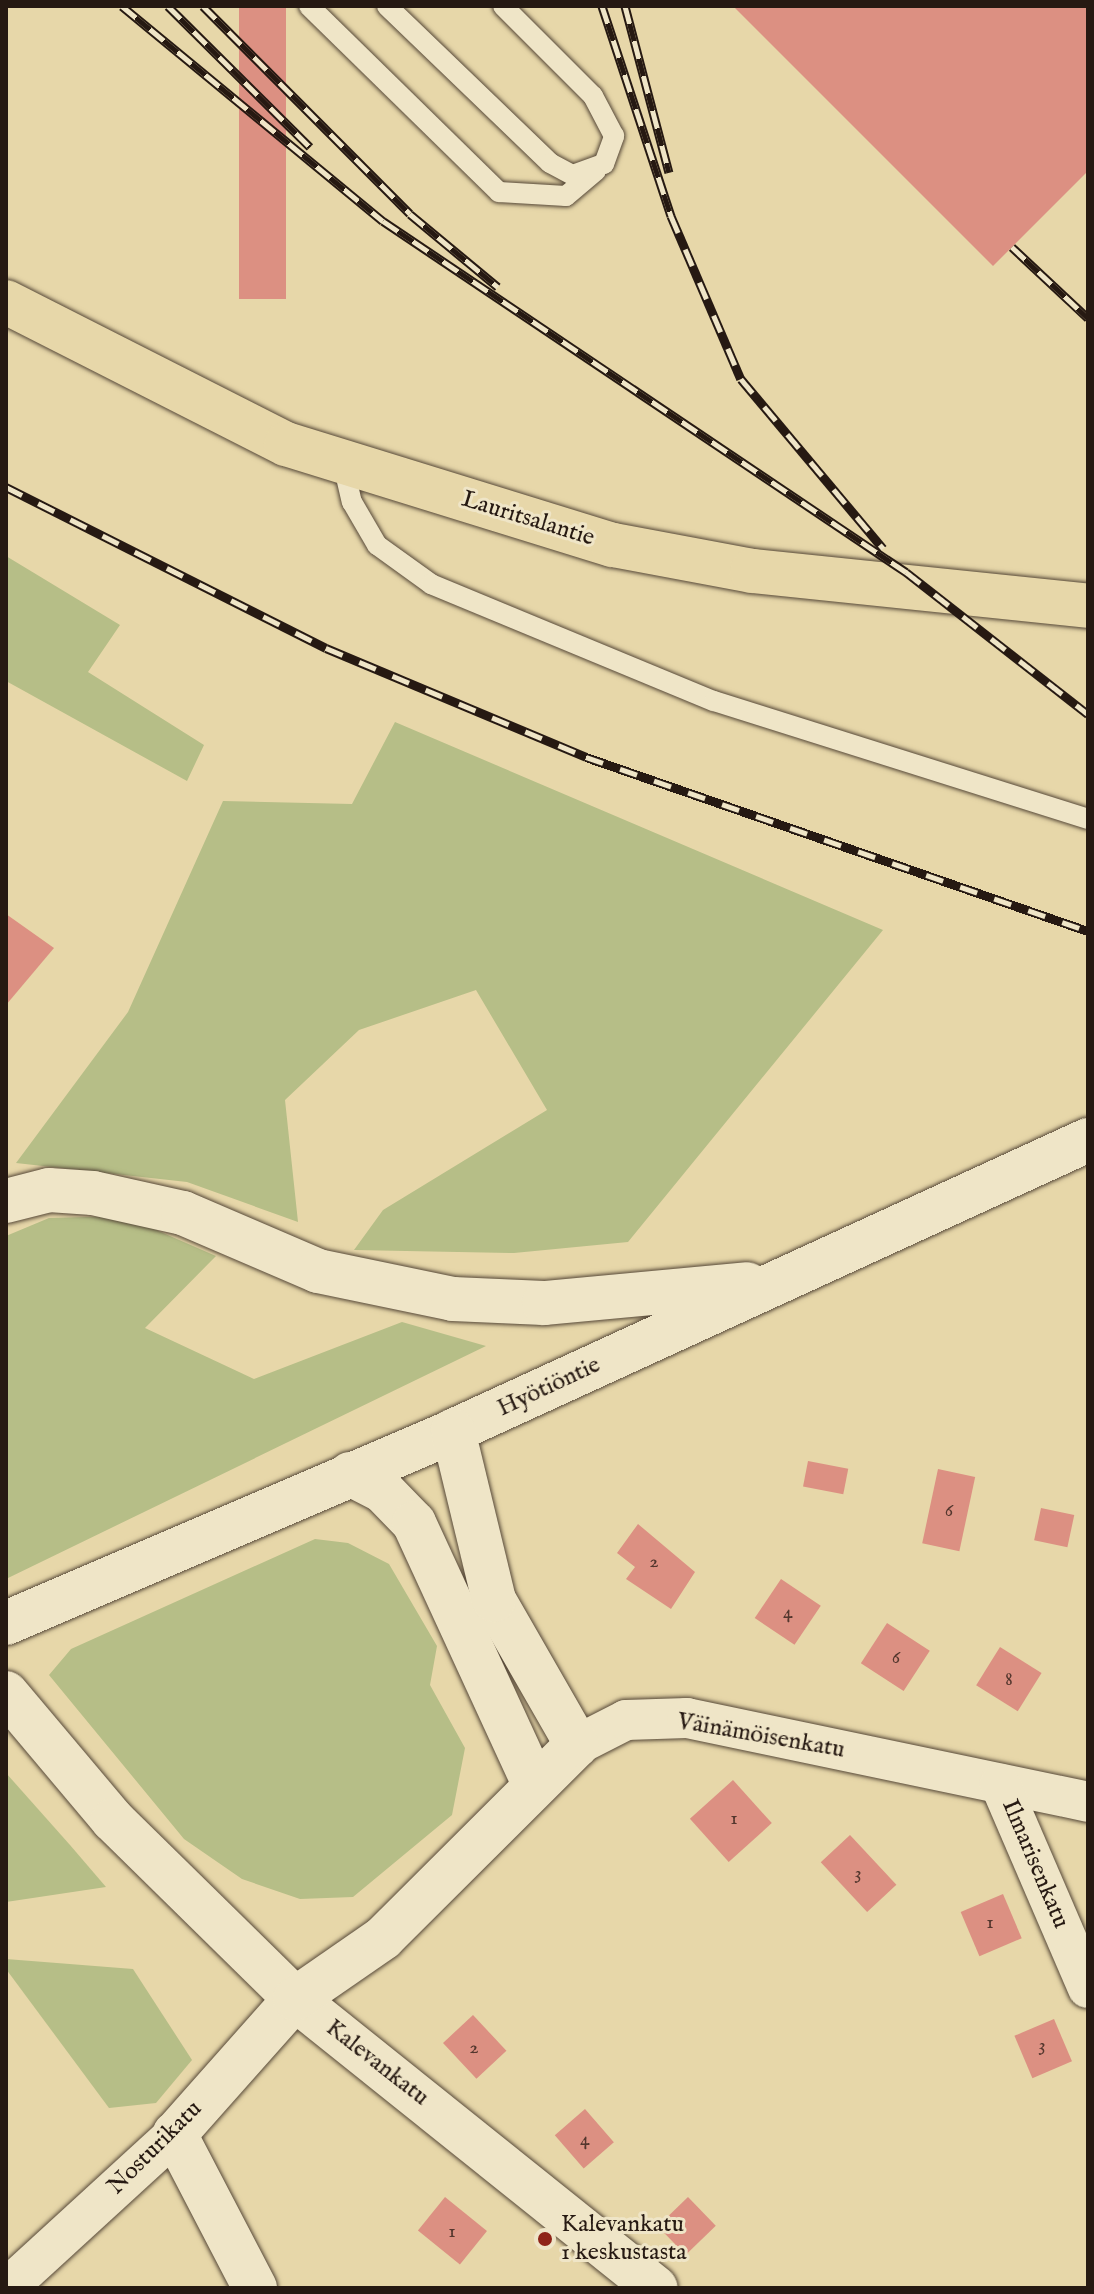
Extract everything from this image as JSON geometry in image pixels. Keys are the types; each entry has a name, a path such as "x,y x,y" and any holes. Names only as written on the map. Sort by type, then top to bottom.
{"main road":[{"name":"Lauritsalantie","path":"6,302 286,444 343,464 628,548 752,571 1088,606"},
{"name":"Hyötiöntie","path":"6,1623 453,1431 789,1280 1088,1140"},
{"path":"6,1201 49,1190 93,1193 183,1213 318,1271 453,1299 544,1303 789,1280"},
{"path":"453,1431 494,1600 577,1745"},
{"path":"350,1474 382,1490 414,1523 535,1786"},
{"name":"Kalevankatu","path":"6,1693 113,1820 295,1999 656,2288"},
{"name":"Väinämöisenkatu","path":"295,1999 383,1938 577,1745"},
{"name":"Nosturikatu","path":"175,2134 295,1999"},
{"path":"175,2134 255,2288"}],"street":[{"name":"Väinämöisenkatu","path":"577,1745 626,1720 687,1718 1088,1802"},
{"name":"Ilmarisenkatu","path":"1000,1784 1088,1988"},
{"name":"Nosturikatu","path":"7,2288 175,2134"}],"lane":[{"path":"309,6 499,192 566,196 604,164 614,136 593,96 503,6"},
{"path":"387,6 550,163 573,175 604,164"},
{"path":"343,464 352,502 377,545 431,584 714,701 1088,819"}],"green space":[{"path":"6,556 120,625 88,672 204,745 187,781 6,681"},
{"path":"395,722 883,930 628,1242 514,1253 354,1250 383,1210 547,1110 476,990 359,1030 285,1100 298,1222 187,1182 16,1163 128,1012 223,801 352,804"},
{"path":"124,1216 216,1256 145,1328 254,1379 402,1322 486,1346 6,1579 6,1236 49,1218"},
{"path":"315,1539 348,1543 389,1564 437,1646 430,1685 465,1748 452,1815 353,1897 300,1899 242,1879 184,1839 49,1675 71,1649"},
{"path":"6,1773 70,1845 106,1887 6,1902"},
{"path":"6,1959 133,1969 192,2060 156,2103 109,2108 6,1969"}],"building":[{"path":"239,6 286,6 286,299 239,299"},
{"path":"733,6 1088,6 1088,171 993,266"},
{"path":"6,914 54,948 6,1005"},
{"path":"808,1461 848,1469 843,1494 803,1487"},
{"path":"938,1469 975,1477 959,1551 922,1543"},
{"path":"1041,1508 1074,1515 1067,1547 1034,1540"},
{"path":"638,1524 695,1572 671,1609 626,1579 635,1567 617,1553"},
{"path":"781,1579 821,1606 795,1645 755,1618"},
{"path":"887,1623 930,1651 904,1691 861,1663"},
{"path":"1000,1647 1042,1673 1018,1711 976,1685"},
{"path":"733,1780 772,1823 729,1862 690,1819"},
{"path":"850,1835 896,1885 867,1912 821,1862"},
{"path":"1003,1894 1022,1938 979,1956 961,1912"},
{"path":"473,2015 506,2051 476,2079 443,2043"},
{"path":"1054,2019 1072,2061 1032,2078 1014,2036"},
{"path":"585,2109 614,2142 584,2168 555,2135"},
{"path":"445,2197 487,2231 460,2264 418,2230"},
{"path":"688,2197 716,2226 686,2255 658,2226"}],"railway":[{"path":"122,6 383,221 906,572 1088,714"},
{"path":"168,6 310,147"},
{"path":"203,6 410,214 498,287"},
{"path":"602,6 671,216 741,379 883,548"},
{"path":"625,6 669,172"},
{"path":"1012,247 1088,318"},
{"path":"6,487 326,648 586,757 1088,931"}],"place":[{"name":"Kalevankatu 1 keskustasta","path":"545,2239"}]}
